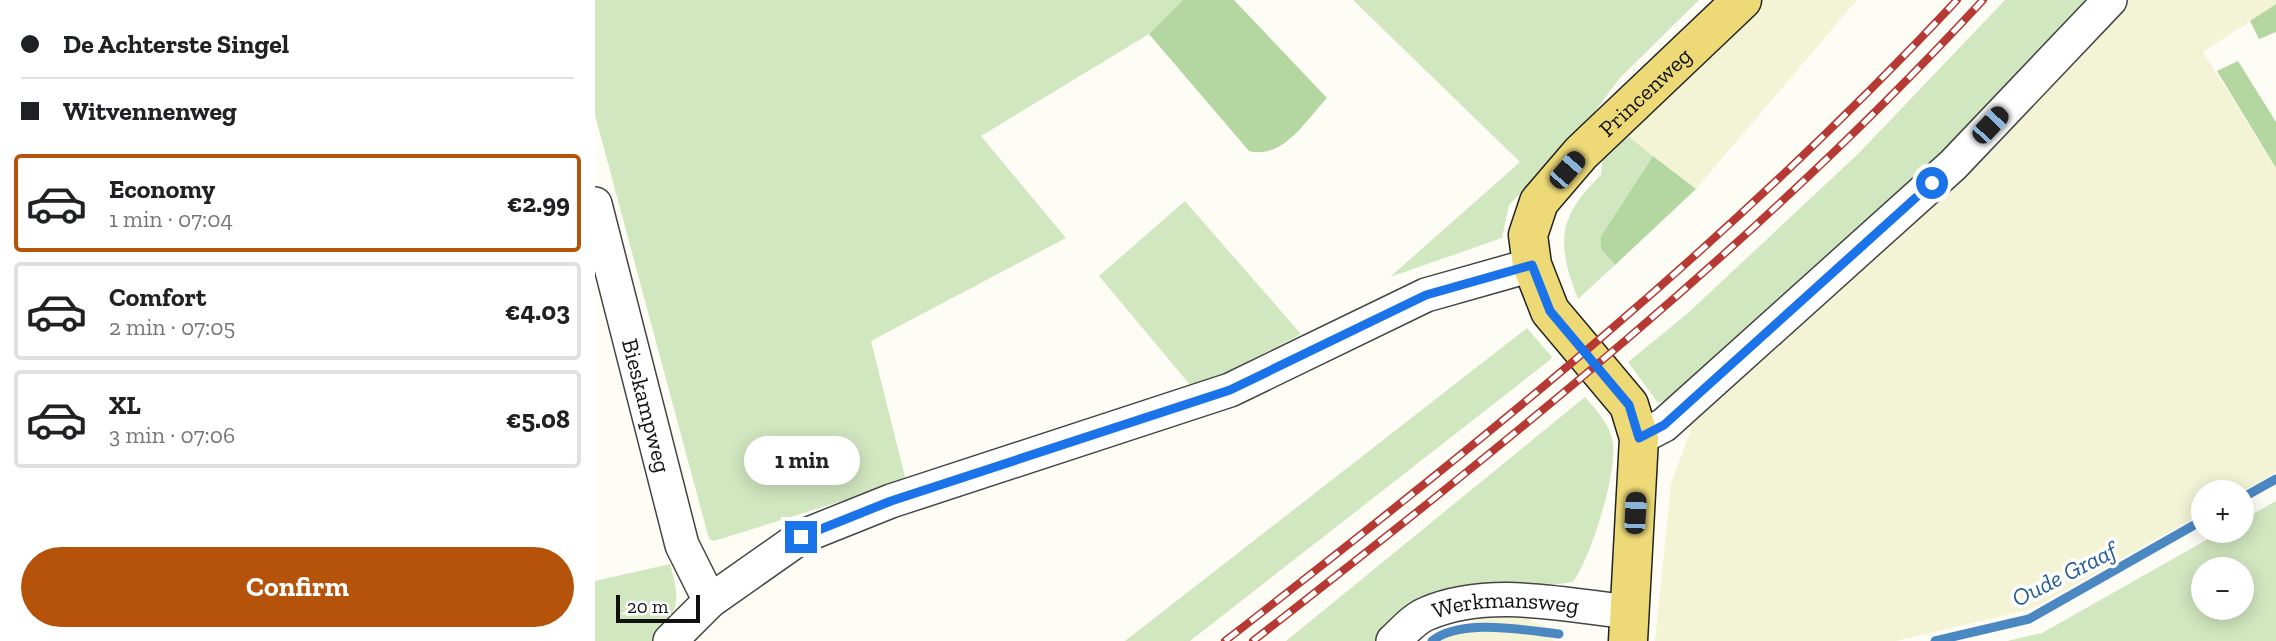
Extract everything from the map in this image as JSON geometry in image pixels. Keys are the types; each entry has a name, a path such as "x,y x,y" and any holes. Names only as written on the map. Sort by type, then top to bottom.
{"main road":[{"name":"Princenweg","path":"1639,438 1629,405 1550,311 1532,265 1528,236 1539,202 1581,153 1742,0"},
{"path":"1628,627 1639,438"}],"street":[{"path":"1639,438 1664,425 1953,165 2111,0"},
{"name":"Bieskampweg","path":"595,204 682,545 710,601"},
{"path":"670,641 710,601 801,537 891,501 1230,390 1426,295 1532,265"},
{"name":"Werkmansweg","path":"1393,641 1424,614 1468,601 1524,600 1628,627"}],"green space":[{"path":"595,0 1183,0 1149,34 981,136 1066,238 871,341 906,481 714,541 709,539 595,115"},
{"path":"1183,0 1234,0 1327,98 1283,144 1273,150 1249,151 1149,34"},
{"path":"1353,0 1699,0 1619,79 1579,133 1509,205 1502,238 1390,277 1520,162"},
{"path":"1752,0 1857,0 1696,189 1623,132"},
{"path":"2005,0 2088,0 1973,124 1795,289 1667,399 1658,403 1628,362 1688,313 1859,153"},
{"path":"2123,0 2276,0 2276,4 2203,52 2276,168 2276,472 2254,485 2254,480 2191,480 2191,520 2032,609 1896,641 1655,641 1671,484 1690,432 1687,412"},
{"path":"2276,4 2276,32 2259,39 2250,21"},
{"path":"2238,61 2276,122 2276,168 2217,71"},
{"path":"1623,132 1653,156 1601,236 1601,249 1615,265 1578,299 1566,263 1564,247 1568,219 1586,190 1601,175 1603,151"},
{"path":"1653,156 1696,189 1615,265 1601,249 1601,236"},
{"path":"1185,201 1301,334 1232,370 1191,386 1099,276"},
{"path":"1527,328 1552,357 1550,360 1190,641 1125,641"},
{"path":"1585,397 1609,430 1613,457 1607,494 1595,535 1573,582 1423,604 1375,641 1286,641"},
{"path":"2276,501 2276,641 2007,641 2042,633 2201,543 2254,543 2254,513"},
{"path":"670,564 676,587 675,605 669,622 655,641 595,641 595,581"},
{"path":"1518,616 1545,626 1554,641 1432,641 1477,619"}],"waterway":[{"name":"Oude Graaf","path":"2254,491 2276,479"},
{"name":"Oude Graaf","path":"1935,641 2029,619 2191,527"},
{"name":"Oude Graaf","path":"1432,641 1459,630 1493,627 1559,634"}],"railway":[{"path":"1225,641 1511,413 1696,255 1785,173 1957,0"},
{"path":"1253,641 1444,491 1631,336 1812,173 1899,88 1983,0"}],"route":[{"path":"801,537 891,501 1230,390 1426,295 1532,265 1550,311 1629,405 1639,438 1664,425 1932,183"}]}
